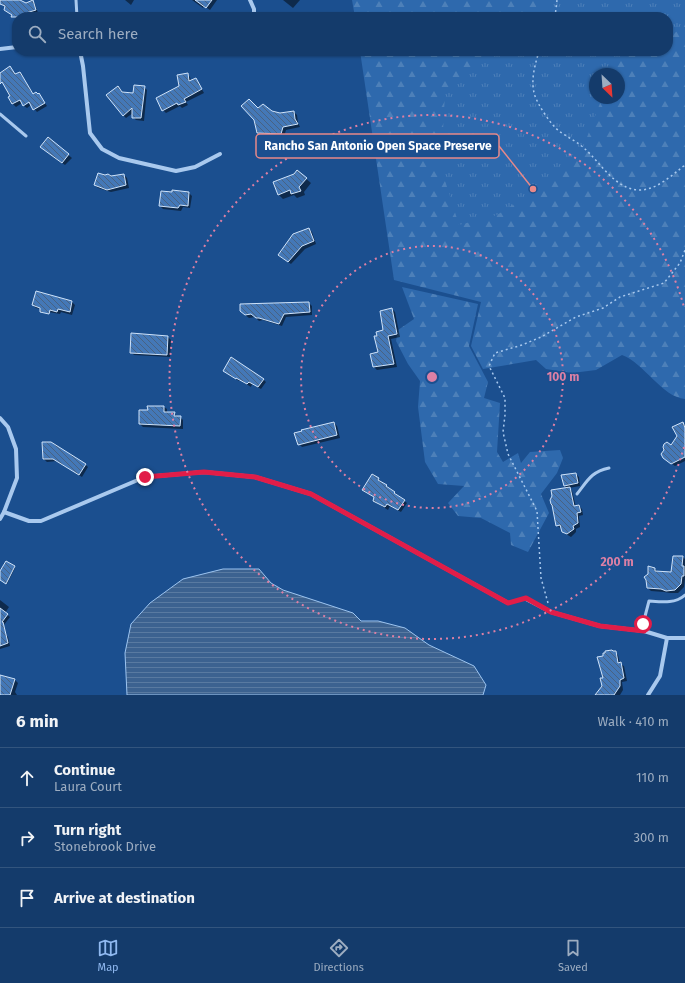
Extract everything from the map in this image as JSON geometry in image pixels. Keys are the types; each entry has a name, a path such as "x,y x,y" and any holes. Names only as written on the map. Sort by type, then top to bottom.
{"street":[{"path":"250,0 254,12"},
{"path":"0,50 12,48"},
{"path":"81,56 90,133 102,149 119,158 176,171 195,167 220,154"},
{"path":"0,418 8,426 16,449 17,478 0,519"},
{"path":"4,512 29,521 41,521 145,477 204,472 255,477 311,494 508,603"},
{"path":"526,598 551,612 600,626 644,631 667,638 685,638"},
{"path":"648,695 660,676 667,638"}],"lane":[{"path":"76,0 76,12"},
{"path":"0,114 26,136"},
{"path":"577,494 593,474 598,470 609,468"},
{"path":"644,631 643,624 649,601 669,602 681,599 685,595"}],"path":[{"path":"556,12 557,0"},
{"path":"537,56 534,66 533,83 535,96 545,113 558,130 577,142 595,158 608,174 624,187 640,190 654,187 685,165"},
{"path":"551,612 541,578 537,512 508,454 503,432 505,398 489,366 495,353 522,345 541,337 576,317 604,308 620,297 664,283 680,263 685,250"}],"green space":[{"path":"352,0 541,0 533,12 354,12"},
{"path":"353,0 685,0 685,396 638,357 486,300 364,56 673,56 673,12 354,12"},
{"path":"685,15 685,399 677,397 669,392 638,365 622,355 596,370 572,373 546,369 536,360 483,369 471,346 481,302 394,280 361,56 490,56 445,93 441,168 459,225 497,215 554,179 581,153 600,104 625,104 625,68 613,68 615,62 622,56 673,56 673,34 684,26"},
{"path":"402,287 478,304 469,346 488,382 484,398 500,403 497,452 503,462 518,453 521,463 530,452 560,450 563,458 557,473 541,494 549,513 528,552 511,545 510,533 481,518 458,516 448,503 464,486 438,484 425,462 418,407 420,381 408,364 396,341 398,330 414,319"}],"shaded area":[{"path":"223,569 259,569 271,583 283,590 353,613 361,621 378,621 405,628 429,645 474,666 486,685 483,695 127,695 125,653 131,624 150,603 183,579"}],"building":[{"path":"0,0 20,0 26,3 33,0 36,10 29,12 12,12 12,15 4,10 5,6 0,4"},
{"path":"195,0 212,0 206,8"},
{"path":"10,66 15,74 20,72 33,94 36,92 38,94 39,93 45,103 33,110 29,102 23,106 20,100 12,104 8,97 10,96 2,82 0,84 0,73"},
{"path":"188,73 189,81 196,78 202,89 184,99 186,102 178,105 177,103 162,111 156,98 179,86 177,75"},
{"path":"134,85 145,86 141,118 132,118 132,108 123,116 106,95 118,86 122,92 133,93"},
{"path":"249,99 258,108 263,104 272,111 280,113 294,111 295,119 298,124 283,127 281,134 257,133 254,120 241,106"},
{"path":"48,137 69,154 62,163 40,147"},
{"path":"297,170 307,178 299,187 301,191 291,194 290,190 278,195 273,182 294,174"},
{"path":"98,173 105,175 108,174 111,176 124,174 126,185 107,190 94,185"},
{"path":"172,190 189,192 188,206 180,205 178,208 159,206 161,191 172,192"},
{"path":"309,228 314,241 302,246 288,262 278,255 293,234"},
{"path":"36,291 72,301 70,312 58,309 57,312 50,310 49,314 40,312 40,308 32,305"},
{"path":"309,302 310,312 284,314 279,324 256,318 251,314 245,315 240,311 240,304"},
{"path":"392,308 397,334 388,336 394,364 373,367 370,354 378,352 374,336 377,336 376,332 383,330 380,311"},
{"path":"131,333 168,336 167,355 130,353"},
{"path":"231,357 264,379 258,387 249,382 247,384 236,379 223,371"},
{"path":"147,406 164,406 164,412 175,412 174,416 181,416 180,426 139,424 139,410 148,410"},
{"path":"334,422 337,435 298,445 294,433"},
{"path":"683,422 685,428 685,457 671,464 663,458 661,454 664,450 663,447 667,442 671,445 677,436 672,427"},
{"path":"42,442 51,442 86,464 79,475 53,459 43,459"},
{"path":"576,473 578,483 564,486 561,475"},
{"path":"372,474 379,478 378,480 387,485 386,486 395,492 394,493 405,500 398,510 387,504 385,507 373,501 374,497 362,490"},
{"path":"570,487 574,506 579,505 581,512 577,513 578,523 573,526 574,529 567,534 562,532 560,525 556,526 550,500 552,496 551,490"},
{"path":"673,556 683,556 682,566 684,566 684,576 682,576 681,584 675,590 666,591 647,588 644,577 648,574 648,566 655,568 655,571 671,572"},
{"path":"6,561 15,566 6,584 0,580 0,571"},
{"path":"0,608 8,614 2,622 8,643 0,646"},
{"path":"605,651 616,651 618,663 621,662 624,678 620,680 620,686 614,695 595,695 602,686 600,678 603,678 597,657 603,656"},
{"path":"0,675 15,679 10,695 0,695"}],"place":[{"name":"Rancho San Antonio Open Space Preserve","path":"533,189"}],"route":[{"path":"145,477 204,472 255,477 311,494 508,603 526,598 551,612 600,626 644,631 643,624"}]}
